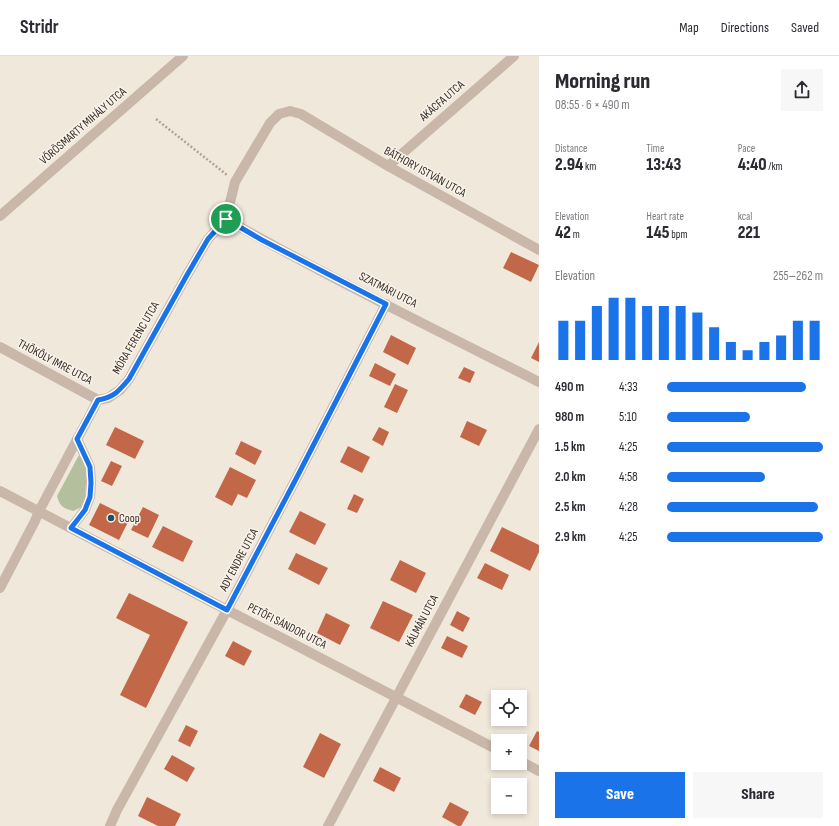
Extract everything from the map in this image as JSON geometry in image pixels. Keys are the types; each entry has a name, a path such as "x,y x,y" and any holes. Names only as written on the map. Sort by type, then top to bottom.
{"street":[{"name":"VÖRÖSMARTY MIHÁLY UTCA","path":"0,216 182,56"},
{"name":"AKÁCFA UTCA","path":"388,166 514,56"},
{"name":"MÓRA FERENC UTCA","path":"98,400 108,398 120,390 129,379 208,239 226,219 235,182 270,123 280,114 290,111 301,114"},
{"name":"BÁTHORY ISTVÁN UTCA","path":"301,114 388,166 539,250"},
{"name":"SZATMÁRI UTCA","path":"226,219 262,240 539,382"},
{"name":"ADY ENDRE UTCA","path":"110,826 117,810 227,610 386,304"},
{"name":"THÖKÖLY IMRE UTCA","path":"0,347 98,400"},
{"path":"0,588 35,521 38,511 98,400"},
{"name":"KÁLMÁN UTCA","path":"328,826 539,429"},
{"path":"71,528 85,510 90,497 91,483 90,467 77,439"},
{"name":"PETŐFI SÁNDOR UTCA","path":"0,491 491,746"},
{"path":"527,765 539,771"}],"path":[{"path":"156,119 235,182"}],"green space":[{"path":"79,455 81,456 87,469 85,498 82,507 73,511 62,506 59,503 57,496"}],"building":[{"path":"511,252 539,265 531,282 503,268"},
{"path":"391,335 416,348 408,365 383,352"},
{"path":"539,342 539,362 531,358"},
{"path":"375,363 396,374 390,386 369,376"},
{"path":"464,367 475,372 470,383 458,378"},
{"path":"395,384 408,390 397,413 384,407"},
{"path":"467,421 487,430 479,446 460,437"},
{"path":"115,427 144,441 135,459 106,445"},
{"path":"379,427 389,432 383,446 372,440"},
{"path":"241,441 262,451 255,465 235,454"},
{"path":"348,446 370,457 362,473 340,462"},
{"path":"111,461 122,466 112,486 101,481"},
{"path":"230,467 256,480 247,498 238,494 232,506 215,497"},
{"path":"354,494 364,499 357,513 347,509"},
{"path":"100,503 130,518 119,540 89,525"},
{"path":"143,507 159,515 148,538 131,530"},
{"path":"300,511 326,524 315,545 289,532"},
{"path":"163,526 193,541 183,562 152,547"},
{"path":"502,527 539,545 539,552 530,571 490,551"},
{"path":"296,553 328,568 319,585 288,569"},
{"path":"400,560 426,573 416,593 390,580"},
{"path":"485,563 509,575 502,590 477,578"},
{"path":"129,593 188,622 146,708 120,695 150,635 116,618"},
{"path":"383,601 413,615 399,642 370,628"},
{"path":"457,611 470,618 463,632 450,625"},
{"path":"326,613 350,625 340,645 317,633"},
{"path":"447,636 468,646 462,658 441,648"},
{"path":"233,641 252,651 244,666 225,656"},
{"path":"466,694 482,702 475,715 459,707"},
{"path":"186,725 198,731 190,747 178,741"},
{"path":"537,731 539,732 539,751 529,746"},
{"path":"320,733 341,744 324,778 303,767"},
{"path":"172,755 195,768 187,782 164,769"},
{"path":"380,767 401,778 394,792 373,781"},
{"path":"147,797 181,814 175,826 158,826 138,816"},
{"path":"450,802 469,812 461,826 458,826 442,817"}],"place":[{"name":"Coop","path":"111,518"}],"route":[{"path":"226,219 262,240 386,304 227,610 71,528 85,510 90,497 91,483 90,467 77,439 98,400 108,398 120,390 129,379 208,239 226,219"}]}
